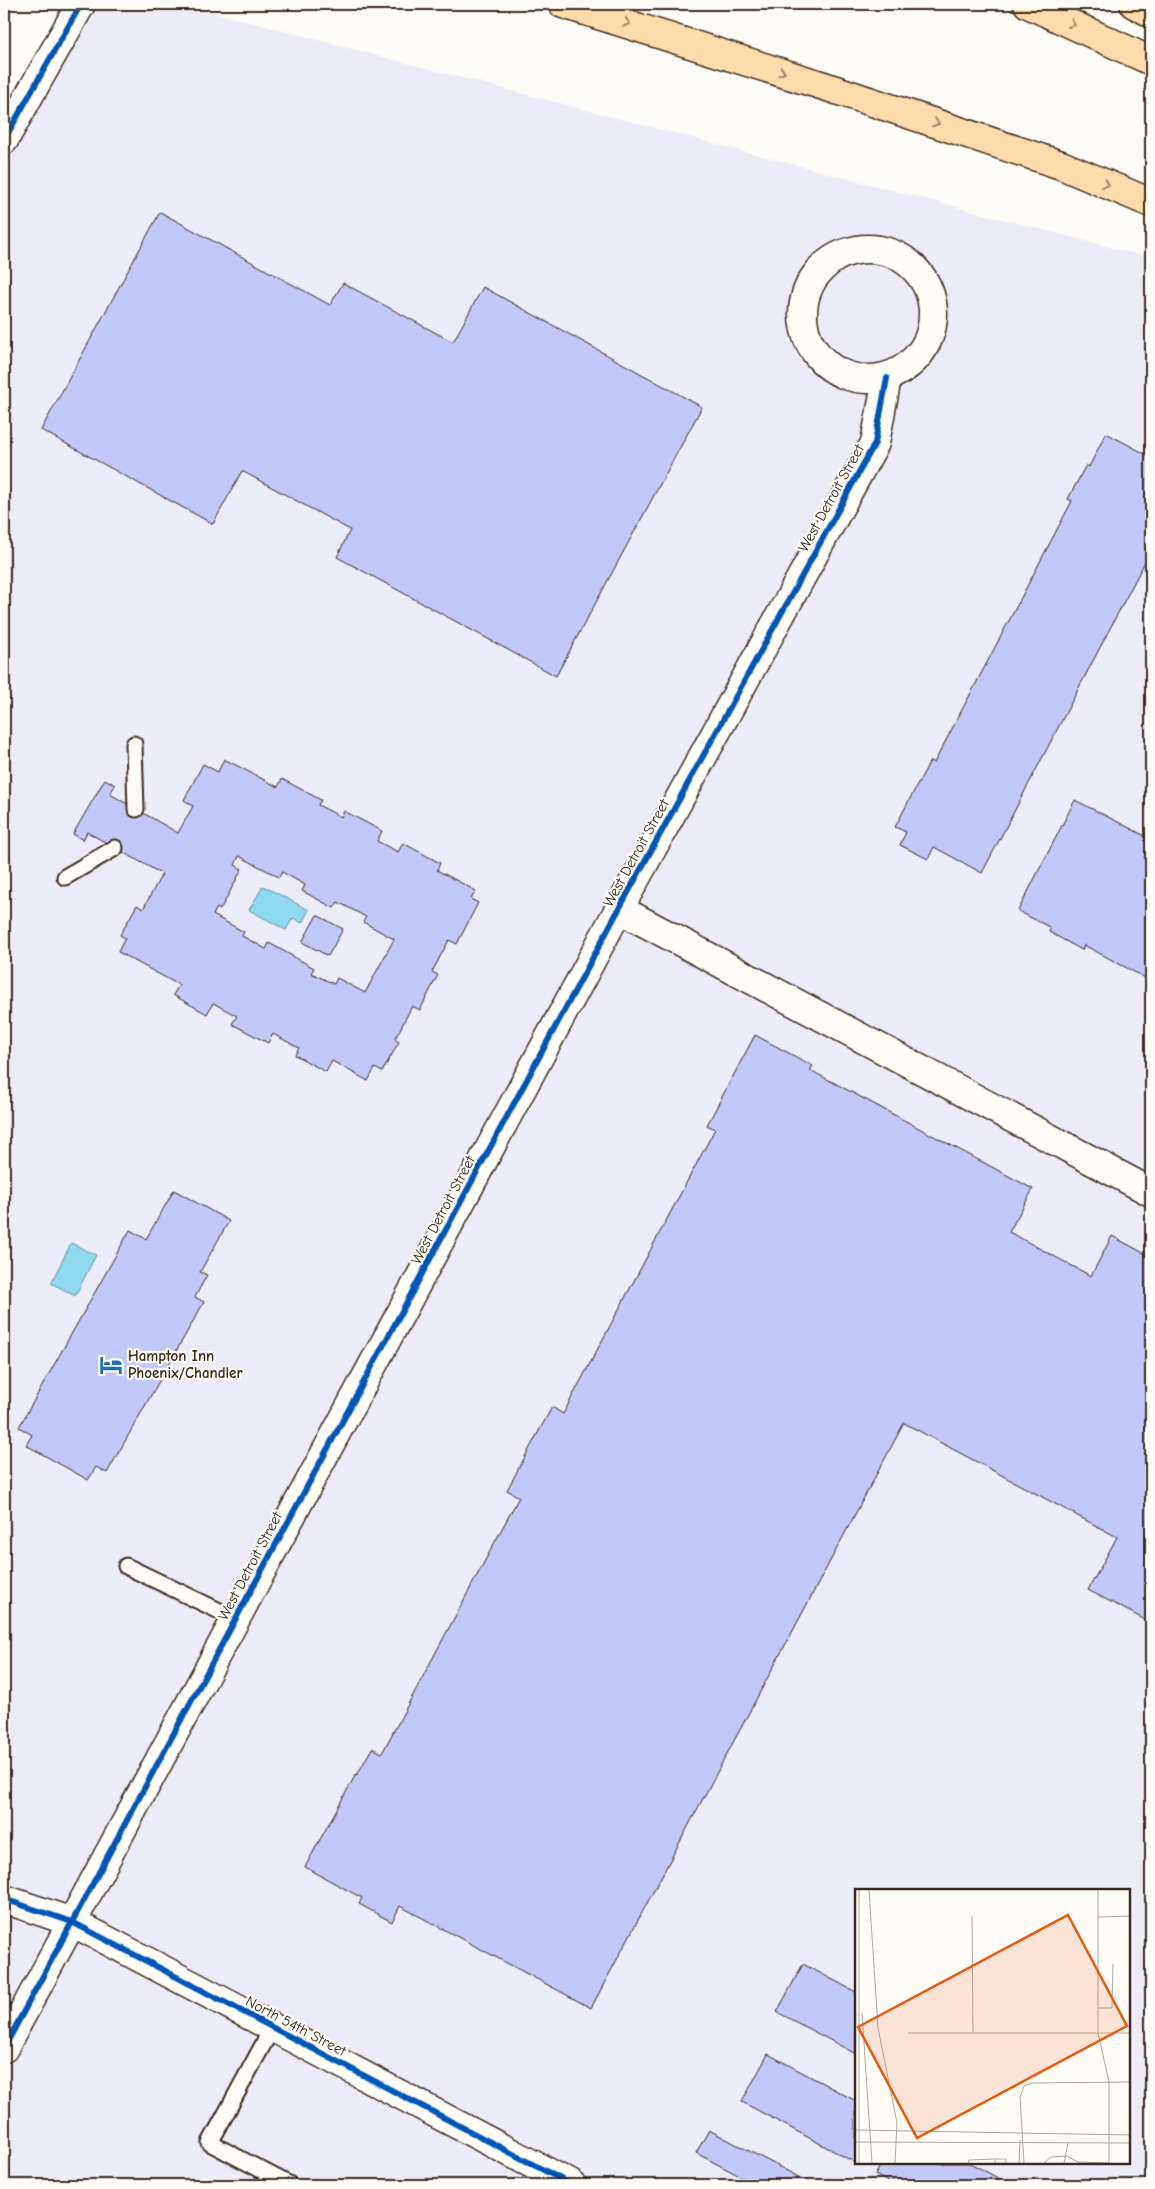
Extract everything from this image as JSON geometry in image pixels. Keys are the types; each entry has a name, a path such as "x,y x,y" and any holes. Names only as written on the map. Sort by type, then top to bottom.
{"highway":[{"path":"563,4 824,86 1052,162 1151,203"},
{"path":"1028,4 1151,61"},
{"path":"1134,4 1151,13"}],"street":[{"path":"4,140 81,4"},
{"path":"868,248 890,252 910,263 924,279 932,300 934,322 927,343 917,358 903,370 887,378 868,380 850,378 833,370 817,356 807,338 803,319 805,298 813,280 828,263 847,252 868,248"},
{"name":"West Detroit Street","path":"4,2048 619,909 875,443 887,378"},
{"path":"619,909 1151,1192"},
{"name":"North 54th Street","path":"4,1899 72,1922 572,2185"}],"lane":[{"path":"134,744 136,809"},
{"path":"65,877 115,848"},
{"path":"126,1566 236,1618"},
{"path":"272,2028 210,2143 290,2185"}],"shaded area":[{"path":"81,4 181,4 1151,258 1151,2185 4,2185 4,139"}],"water":[{"path":"263,886 309,910 302,923 293,918 286,930 249,910"},
{"path":"71,1243 96,1255 75,1296 51,1283"}],"building":[{"path":"160,212 330,305 343,283 453,342 483,287 702,407 556,676 337,557 350,530 242,471 213,524 41,430"},
{"path":"1106,433 1151,457 1151,550 982,873 934,847 928,859 900,845 906,832 895,827 930,761 934,763 1072,501 1068,499 1086,465 1089,467"},
{"path":"224,759 278,787 282,779 321,800 318,805 341,817 344,811 382,831 377,841 398,852 403,843 440,863 437,870 476,891 471,899 478,903 457,944 449,940 432,972 438,975 420,1010 412,1006 395,1039 399,1042 382,1072 375,1068 368,1081 332,1061 326,1072 295,1055 299,1048 273,1034 268,1043 232,1024 237,1016 213,1003 207,1014 173,995 179,985 118,952 125,938 120,935 137,905 143,909 162,874 87,832 83,840 73,834 105,779 115,785 110,794 178,833 193,806 184,800 203,764 218,772","holes":["239,856 279,877 282,872 305,885 302,891 334,908 338,902 366,917 363,922 394,939 365,993 337,978 334,984 311,973 314,968 269,943 266,949 242,936 244,932 213,915 217,908 220,910 242,869 235,865"]},
{"path":"1075,800 1151,839 1151,981 1084,945 1082,950 1049,932 1051,928 1018,911"},
{"path":"317,915 343,929 328,956 302,942"},
{"path":"755,1035 813,1066 810,1070 1033,1189 1009,1232 1091,1276 1112,1236 1151,1257 1151,1623 1088,1590 1117,1537 904,1423 591,2008 400,1906 392,1922 359,1904 362,1898 305,1867 372,1748 382,1753 519,1497 507,1490 552,1407 563,1414 715,1129 707,1125"},
{"name":"Hampton Inn Phoenix/Chandler","path":"174,1190 229,1221 200,1272 207,1275 195,1297 204,1302 107,1473 96,1467 88,1480 26,1445 32,1435 19,1427 130,1230 146,1239"},
{"path":"803,1964 855,1991 855,2053 777,2012"},
{"path":"768,2054 855,2100 855,2162 742,2102"},
{"path":"709,2130 814,2185 757,2185 696,2153"},
{"path":"881,2164 972,2164 1011,2185 894,2185 875,2175"}],"cycle path":[{"path":"4,140 81,4"},
{"path":"4,2048 619,909 875,443 887,378"},
{"path":"4,1899 72,1922 572,2185"}],"place":[{"name":"Hampton Inn Phoenix/Chandler","path":"111,1365"}]}
